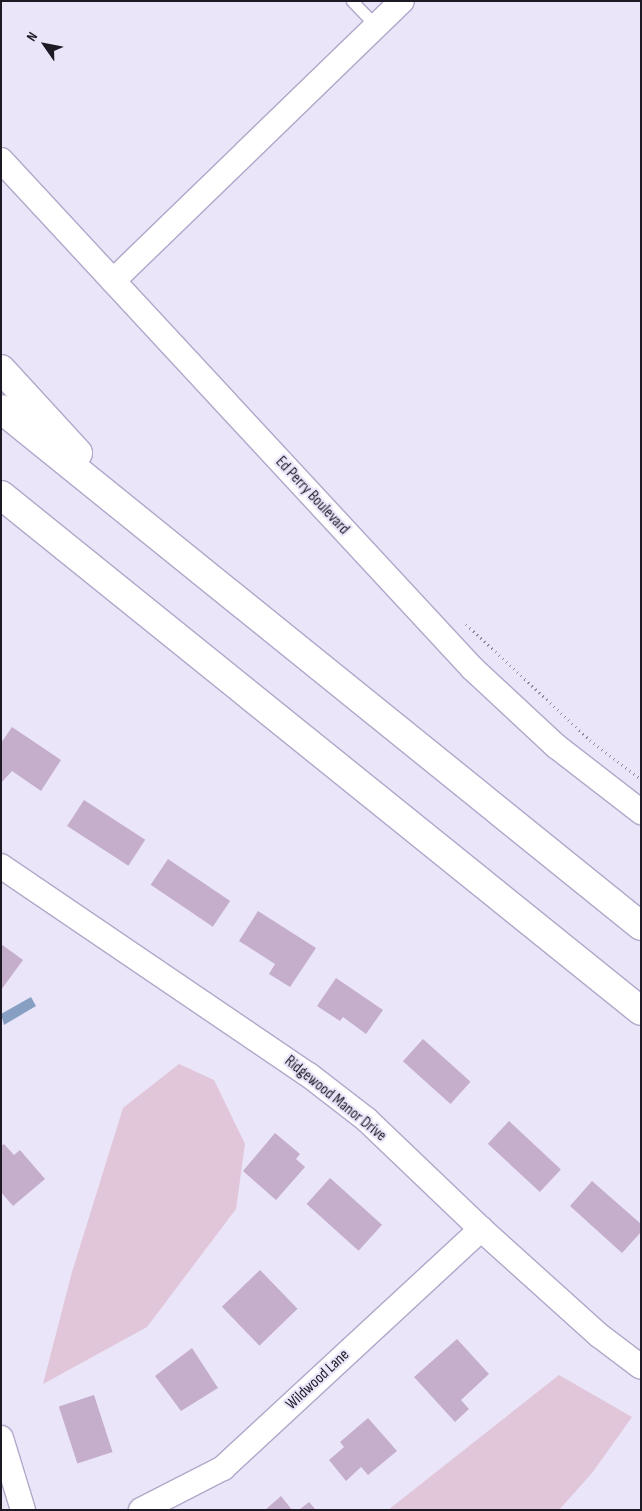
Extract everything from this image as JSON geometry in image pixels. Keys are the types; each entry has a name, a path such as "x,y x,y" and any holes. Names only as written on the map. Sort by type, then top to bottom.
{"highway":[{"path":"1,369 148,527"},
{"path":"1,409 641,926"},
{"path":"1,495 128,594 641,1011"},
{"path":"1,513 128,594"}],"street":[{"path":"113,281 402,1"},
{"name":"Ed Perry Boulevard","path":"1,160 473,669 556,746 641,812"},
{"name":"Ridgewood Manor Drive","path":"1,866 309,1075 367,1120 481,1229 600,1336 641,1368"},
{"name":"Wildwood Lane","path":"140,1510 223,1468 481,1229"},
{"path":"1,1438 23,1510"}],"lane":[{"path":"352,1 376,26"}],"shaded area":[{"path":"179,1064 214,1080 245,1144 236,1209 147,1327 43,1384 72,1272 123,1108"},
{"path":"559,1375 632,1417 592,1473 559,1510 388,1510"}],"water":[{"path":"31,997 36,1006 4,1025 1,1014"}],"building":[{"path":"12,727 61,760 41,791 12,771 1,783 1,743"},
{"path":"84,800 145,840 128,866 67,826"},
{"path":"168,859 230,901 213,927 151,885"},
{"path":"258,911 316,948 290,987 269,974 275,964 239,941"},
{"path":"1,944 23,960 1,990"},
{"path":"336,978 383,1010 366,1034 343,1017 340,1021 317,1006"},
{"path":"423,1039 471,1082 450,1104 403,1061"},
{"path":"509,1121 561,1169 540,1192 488,1144"},
{"path":"275,1133 300,1154 296,1159 305,1167 276,1200 243,1171"},
{"path":"4,1144 14,1155 20,1150 45,1179 13,1206 1,1192 1,1146"},
{"path":"330,1178 382,1225 359,1251 307,1204"},
{"path":"592,1181 641,1224 641,1232 622,1253 570,1206"},
{"path":"260,1270 298,1309 259,1346 222,1307"},
{"path":"457,1339 489,1374 461,1400 469,1409 455,1422 414,1377"},
{"path":"192,1348 218,1388 181,1411 155,1376"},
{"path":"94,1395 113,1452 77,1463 59,1406"},
{"path":"368,1418 397,1451 368,1475 361,1467 346,1481 329,1460 344,1447 340,1442"},
{"path":"281,1496 292,1510 265,1510"},
{"path":"309,1502 316,1510 299,1510"}]}
